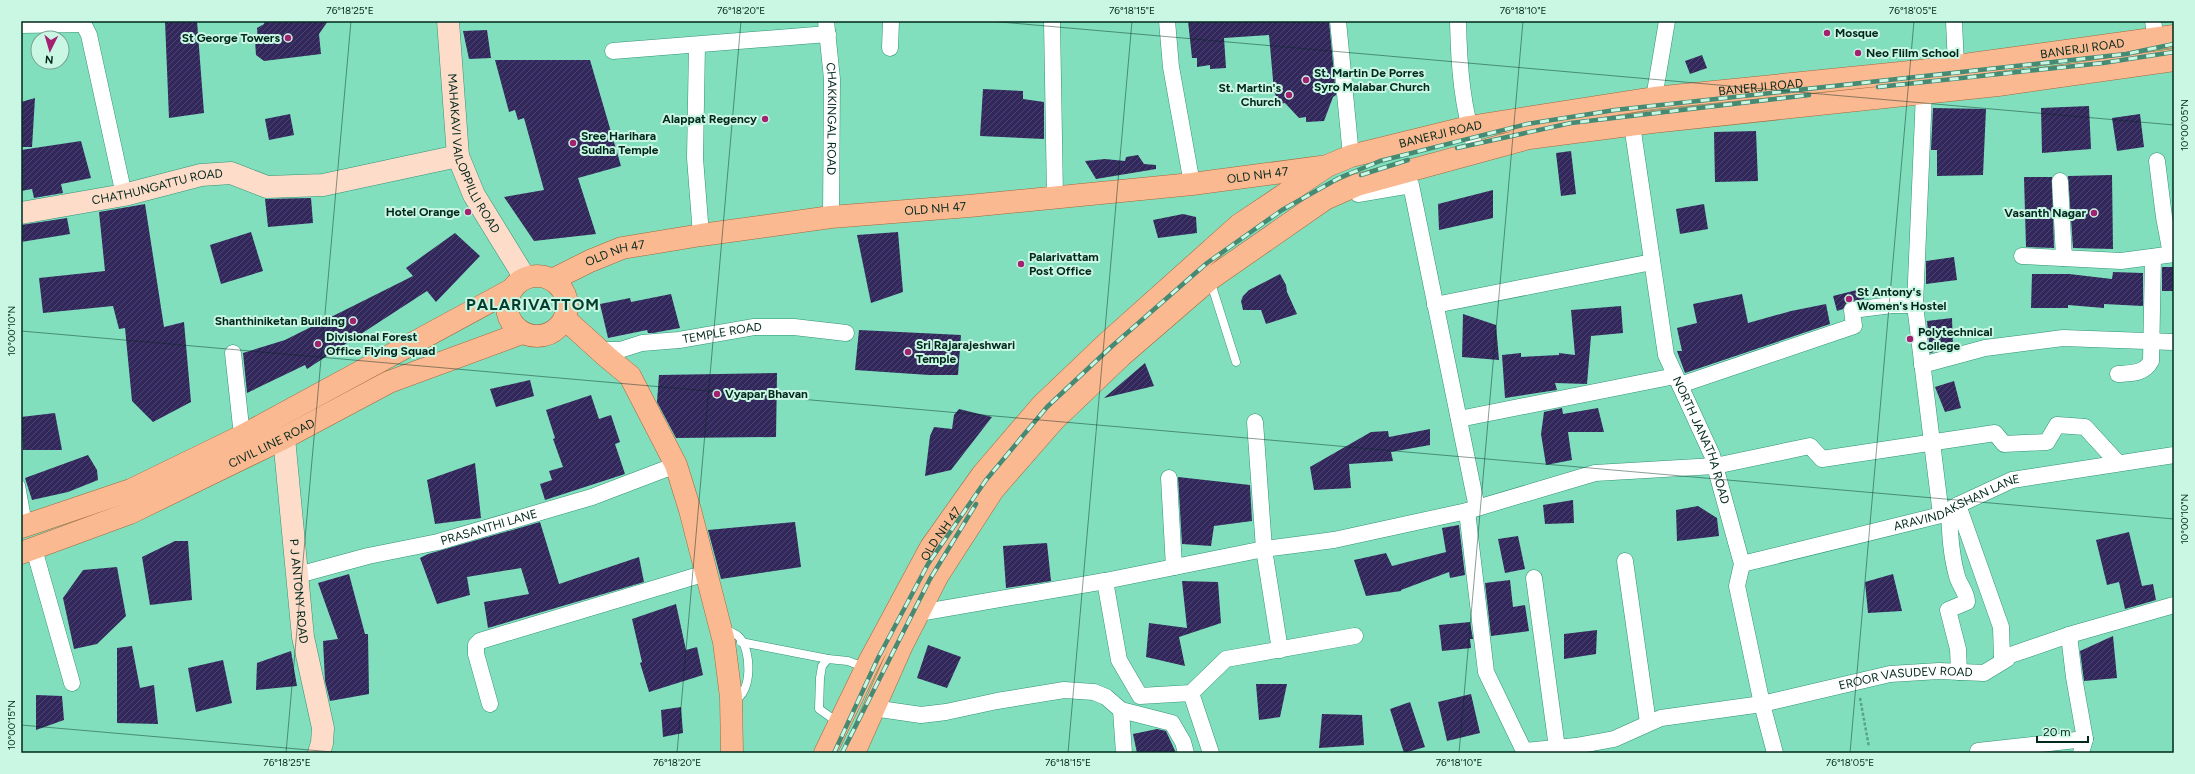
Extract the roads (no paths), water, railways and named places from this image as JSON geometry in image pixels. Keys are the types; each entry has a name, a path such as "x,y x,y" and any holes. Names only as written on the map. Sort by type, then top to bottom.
{"main road":[{"name":"BANERJI ROAD","path":"1351,156 1469,127 1654,98 1956,66 2161,32"},
{"name":"BANERJI ROAD","path":"1357,185 1476,151 1528,138 1632,125 1998,85 2174,60"},
{"path":"1889,74 1892,96"},
{"name":"OLD NH 47","path":"825,753 866,668 931,547 982,475 1042,405 1106,344 1239,225 1327,166 1351,156"},
{"name":"OLD NH 47","path":"552,280 590,261 622,248 701,235 831,217 1055,198 1192,184 1327,166"},
{"name":"OLD NH 47","path":"854,753 902,645 938,575 993,490 1054,420 1121,356 1210,279 1325,200 1357,185"},
{"path":"539,276 552,280 563,291 567,305 565,319 555,330 542,336 522,333 510,322 506,306 518,284 539,276"},
{"name":"CIVIL LINE ROAD","path":"24,526 131,490 242,436 518,284"},
{"path":"565,319 630,376 676,465 690,510 724,642 731,701 730,753"},
{"name":"CIVIL LINE ROAD","path":"28,551 130,513 284,438 389,382 522,333"}],"street":[{"name":"MAHAKAVI VAILOPPILLI ROAD","path":"448,21 458,156 474,194 518,284"},
{"path":"890,48 891,21"},
{"path":"1052,21 1055,198"},
{"path":"1167,21 1171,67 1192,184"},
{"path":"1338,21 1351,156"},
{"path":"1458,21 1459,71 1469,127 1476,151"},
{"path":"1654,98 1667,21"},
{"path":"1954,21 1956,66"},
{"path":"21,25 82,23 89,35 124,195"},
{"path":"613,51 697,45 827,28"},
{"name":"CHAKKINGAL ROAD","path":"827,28 832,79 831,217"},
{"path":"697,45 695,158 701,235"},
{"path":"1924,93 1915,305 1932,442 1949,510 2001,627 2002,658"},
{"name":"NORTH JANATHA ROAD","path":"1632,125 1666,355 1712,455 1742,564 1737,586 1762,704 1775,753"},
{"name":"CHATHUNGATTU ROAD","path":"21,213 124,195 201,175 231,173 268,187 323,185 458,156"},
{"path":"2022,256 2121,261 2173,254 2164,217 2157,161"},
{"path":"2060,181 2064,258"},
{"path":"1325,200 1411,185 1459,419 1472,509 1486,672 1525,752"},
{"path":"2118,374 2137,373 2147,368 2151,361 2153,257"},
{"path":"1435,305 1652,262"},
{"path":"1459,419 1678,380 1854,326 1852,310 1892,305 1915,305"},
{"name":"TEMPLE ROAD","path":"599,350 620,350 642,343 679,340 754,327 794,327 846,333"},
{"path":"1922,365 1985,348 2063,338 2173,342"},
{"path":"233,353 242,436"},
{"path":"1255,422 1264,549 1280,650"},
{"path":"919,613 1105,581 1264,549 1334,540 1472,509 1595,473 1715,466 1810,446 1822,459 1995,433 2004,444 2047,442 2057,425 2085,427 2118,463"},
{"name":"P J ANTONY ROAD","path":"284,438 304,638 322,728 320,748"},
{"name":"ARAVINDAKSHAN LANE","path":"1742,564 1949,510 2012,480 2174,454"},
{"name":"PRASANTHI LANE","path":"298,574 368,556 438,542 592,497 676,465"},
{"path":"1169,478 1174,567"},
{"path":"1949,510 1952,554 1957,579 1967,597 1967,602 1963,605 1948,610 1958,649 1959,672"},
{"path":"28,551 72,682"},
{"path":"1625,561 1648,723"},
{"path":"490,704 476,654 476,645 480,641 706,573"},
{"path":"1534,578 1557,748"},
{"path":"1105,581 1118,660 1140,696 1191,693 1226,659 1355,636"},
{"name":"EROOR VASUDEV ROAD","path":"2002,658 2069,635 2174,605"},
{"path":"1978,751 2083,746 2069,635"},
{"name":"EROOR VASUDEV ROAD","path":"1525,752 1614,739 1661,718 1762,704 1890,674 1959,672 1984,673 2007,659 2002,658"},
{"path":"874,708 921,714 946,712 996,701 1064,690 1094,692 1106,697 1121,710 1172,723 1183,742 1186,753"},
{"path":"1191,693 1211,753"},
{"path":"1121,710 1124,753"}],"lane":[{"path":"1210,279 1236,362"},
{"path":"21,485 24,526"},
{"path":"720,627 738,636 746,650 748,659 748,678 744,691 739,698 731,701"},
{"path":"741,642 828,659 848,661 866,668"},
{"path":"828,659 822,666 819,709 839,723"}],"railway":[{"path":"834,753 878,658 928,564 986,480 1047,407 1111,347 1207,263 1282,210 1339,178 1380,161 1527,124 1615,110 2126,54 2174,44"},
{"path":"1878,87 2103,63 2174,52"},
{"path":"1457,148 1571,123 1809,95"},
{"path":"1361,175 1408,160"},
{"path":"842,753 930,579 976,504"}],"place":[{"name":"Mosque","path":"1827,33"},
{"name":"St George Towers","path":"288,38"},
{"name":"Neo FIilm School","path":"1858,53"},
{"name":"St. Martin De Porres Syro Malabar Church","path":"1306,80"},
{"name":"St. Martin's Church","path":"1289,95"},
{"name":"Alappat Regency","path":"765,119"},
{"name":"Sree Harihara Sudha Temple","path":"573,143"},
{"name":"Hotel Orange","path":"468,212"},
{"name":"Vasanth Nagar","path":"2094,213"},
{"name":"Palarivattam Post Office","path":"1021,264"},
{"name":"St Antony's Women's Hostel","path":"1849,299"},
{"name":"Shanthiniketan Building","path":"353,321"},
{"name":"Polytechnical College","path":"1910,339"},
{"name":"Divisional Forest Office Flying Squad","path":"318,344"},
{"name":"Sri Rajarajeshwari Temple","path":"908,352"},
{"name":"Vyapar Bhavan","path":"717,394"}],"district":[{"name":"PALARIVATTOM","path":"533,304"}]}
